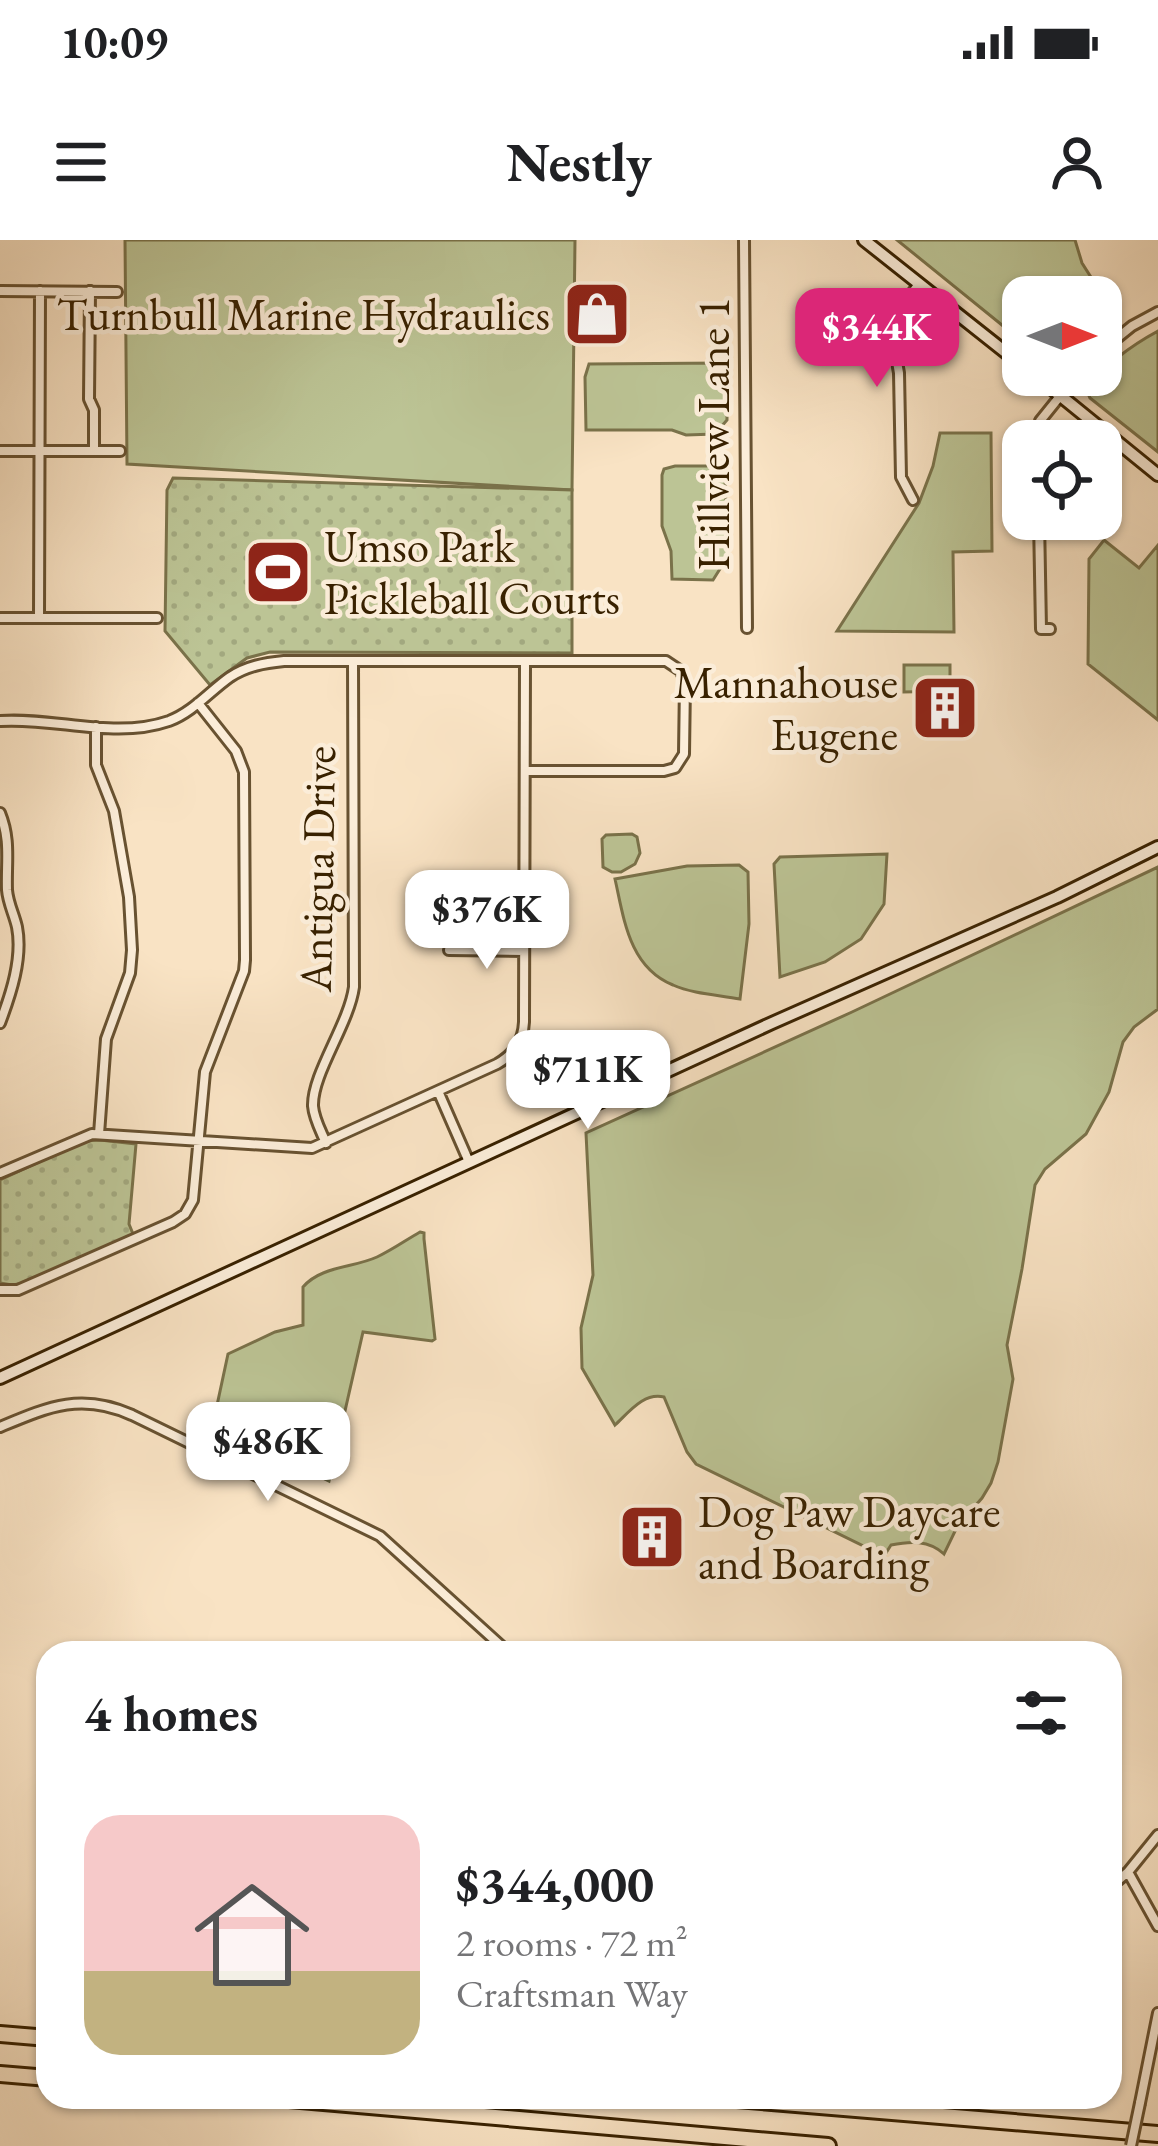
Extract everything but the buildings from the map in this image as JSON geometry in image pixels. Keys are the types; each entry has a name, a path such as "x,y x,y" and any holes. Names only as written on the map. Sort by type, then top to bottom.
{"highway":[{"path":"0,2074 36,2077"},
{"path":"404,2109 829,2146"},
{"path":"869,2109 1158,2134"}],"main road":[{"path":"864,240 1002,349"},
{"path":"1061,396 1158,476"},
{"path":"0,1378 1158,847"}],"street":[{"name":"Hillview Lane 1","path":"744,240 747,628"},
{"path":"913,500 901,477 899,373 892,334 899,310 919,284"},
{"path":"0,291 116,292"},
{"path":"39,618 40,291"},
{"path":"90,291 89,400 94,412 94,451"},
{"path":"1122,334 1158,312"},
{"path":"1041,420 1059,396"},
{"path":"0,451 120,451"},
{"path":"1039,540 1041,629 1050,629"},
{"path":"0,618 157,618"},
{"name":"Antigua Drive","path":"326,1143 314,1113 314,1096 353,987 353,661"},
{"path":"0,1173 84,1136 99,1134 297,1149 326,1143 497,1064 518,1047 524,1029 525,662"},
{"path":"0,721 134,728 170,720 232,676 264,663 666,662 681,671 685,682 684,754 675,768 525,771"},
{"path":"0,1290 18,1290 182,1217 195,1194 205,1072 245,965 242,764 198,703"},
{"path":"96,727 96,765 114,812 129,897 132,950 130,973 105,1043 99,1134"},
{"path":"0,813 9,843 8,896 19,947 0,1023"},
{"path":"449,950 524,950"},
{"path":"438,1091 469,1162"},
{"path":"0,1427 71,1402 100,1404 132,1415 380,1535 495,1641"},
{"path":"1122,1877 1158,1835"},
{"path":"1128,1872 1158,1925"},
{"path":"1132,2146 1158,2013"}],"green space":[{"path":"125,240 575,240 572,490 127,464"},
{"path":"897,240 1075,240 1090,276 1002,276 1002,325"},
{"path":"1158,331 1158,452 1089,396 1122,396 1122,354"},
{"path":"724,363 727,420 715,434 586,430 589,364"},
{"path":"940,433 991,433 992,551 953,552 954,632 837,631 919,503"},
{"path":"712,466 725,481 728,556 713,580 672,579 671,551 662,526 662,475 664,469"},
{"path":"173,478 572,490 572,653 270,652 247,658 210,685 165,631 167,490"},
{"path":"1104,540 1139,568 1158,545 1158,720 1088,664 1089,559"},
{"path":"904,665 950,665 950,691 904,692"},
{"path":"632,834 640,853 635,864 621,872 603,867 602,839"},
{"path":"887,854 884,904 861,939 825,962 780,977 774,864 780,857"},
{"path":"739,865 748,872 749,924 740,999 689,990 658,977 631,940 615,879 687,866"},
{"path":"1158,867 1158,1009 1123,1042 1109,1092 1086,1134 1045,1169 1035,1185 1007,1345 1013,1379 998,1462 991,1483 957,1527 944,1554 912,1542 891,1545 884,1556 696,1464 664,1397 643,1400 615,1425 582,1368 581,1328 593,1275 586,1133"},
{"path":"85,1141 136,1144 129,1224 133,1234 25,1283 0,1283 0,1180"},
{"path":"424,1233 435,1339 363,1332 329,1481 213,1424 228,1354 303,1325 303,1287 310,1280 377,1257"}],"place":[{"name":"Turnbull Marine Hydraulics","path":"597,314"},
{"name":"Umso Park Pickleball Courts","path":"278,572"},
{"name":"Mannahouse Eugene","path":"945,708"},
{"name":"Dog Paw Daycare and Boarding","path":"652,1537"}]}
